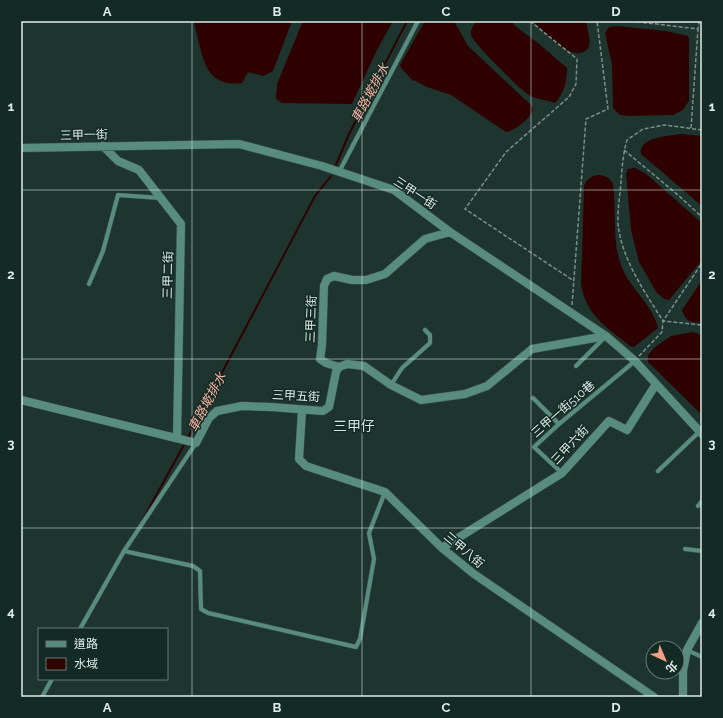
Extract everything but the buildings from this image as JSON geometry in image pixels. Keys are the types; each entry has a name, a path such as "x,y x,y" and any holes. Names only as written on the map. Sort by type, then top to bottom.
{"street":[{"name":"三甲一街","path":"21,148 239,144 322,166 394,190 450,232 606,336 635,361 701,433"},
{"name":"三甲二街","path":"103,146 118,160 140,170 181,224 177,438"},
{"name":"三甲三街","path":"339,367 326,363 320,359 322,345 324,286 327,279 334,276 352,280 366,280 385,274 424,239 450,232"},
{"path":"339,367 347,364 364,366 391,385 421,400 465,394 487,386 532,350 606,336"},
{"name":"三甲五街","path":"196,443 209,418 218,411 242,406 323,411 329,407 336,372 339,367"},
{"name":"三甲六街","path":"442,548 562,473 609,421 627,430 656,384"},
{"path":"21,400 196,443"},
{"name":"三甲八街","path":"302,410 299,459 306,466 385,492 442,548 474,574 654,697"},
{"path":"683,697 683,671 687,650 702,623"}],"lane":[{"path":"339,172 418,21"},
{"path":"89,284 103,251 118,195 161,198"},
{"path":"391,385 402,368 430,343 430,335 425,330"},
{"path":"576,366 606,336"},
{"name":"三甲一街510巷","path":"562,473 534,447 559,424 635,361"},
{"path":"533,398 559,424"},
{"path":"658,471 701,433"},
{"path":"81,628 124,551 196,443"},
{"path":"124,551 193,566 200,571 201,609 208,613 356,647 360,639 374,559 369,533 385,492"},
{"path":"698,506 702,501"},
{"path":"685,549 702,551"},
{"path":"687,650 702,656"},
{"path":"42,697 51,680"}],"path":[{"path":"530,21 577,59 576,84 569,97 506,152 465,209 574,281"},
{"path":"572,313 586,119 608,109 597,21"},
{"path":"631,21 698,29"},
{"path":"691,128 699,21"},
{"path":"663,321 643,290 628,260 618,230 619,199 624,150 627,140 643,129 665,125 702,130"},
{"path":"624,150 702,216"},
{"path":"635,361 662,332 663,321 702,262"},
{"path":"663,321 702,325"}],"water":[{"path":"194,21 292,21 273,71 263,76 248,72 242,83 229,83 219,80 212,75 207,67 200,48"},
{"path":"303,21 393,21 377,50 352,104 282,103 276,99 277,84"},
{"path":"425,21 454,21 468,46 530,104 533,109 532,113 526,120 518,127 506,132 451,95 412,80 400,65"},
{"path":"476,21 512,21 514,25 567,68 564,87 561,95 555,103 529,95 496,65 479,47 471,35 471,30"},
{"path":"533,21 586,21 589,47 583,52 571,52 556,43"},
{"path":"617,26 666,31 688,36 689,101 683,110 673,115 628,116 620,115 613,108 612,65 605,33 609,27"},
{"path":"681,134 702,136 702,206 641,154 641,148 644,144 655,138"},
{"path":"635,168 645,173 702,223 702,260 669,300 664,299 657,293 639,262 631,230 626,174 628,169"},
{"path":"597,175 606,177 613,184 616,238 619,260 627,277 652,312 658,328 634,347 630,346 599,320 593,313 588,305 581,284 584,186 589,179"},
{"path":"702,280 702,323 689,321 685,317 682,310"},
{"path":"693,332 702,335 702,415 648,362 648,355 655,347 671,336"}],"waterway":[{"name":"車路墘排水","path":"335,167 349,134 407,21"},
{"name":"車路墘排水","path":"187,439 315,196 331,176"},
{"name":"車路墘排水","path":"142,521 185,443"}],"district":[{"name":"三甲仔","path":"354,426"}]}
